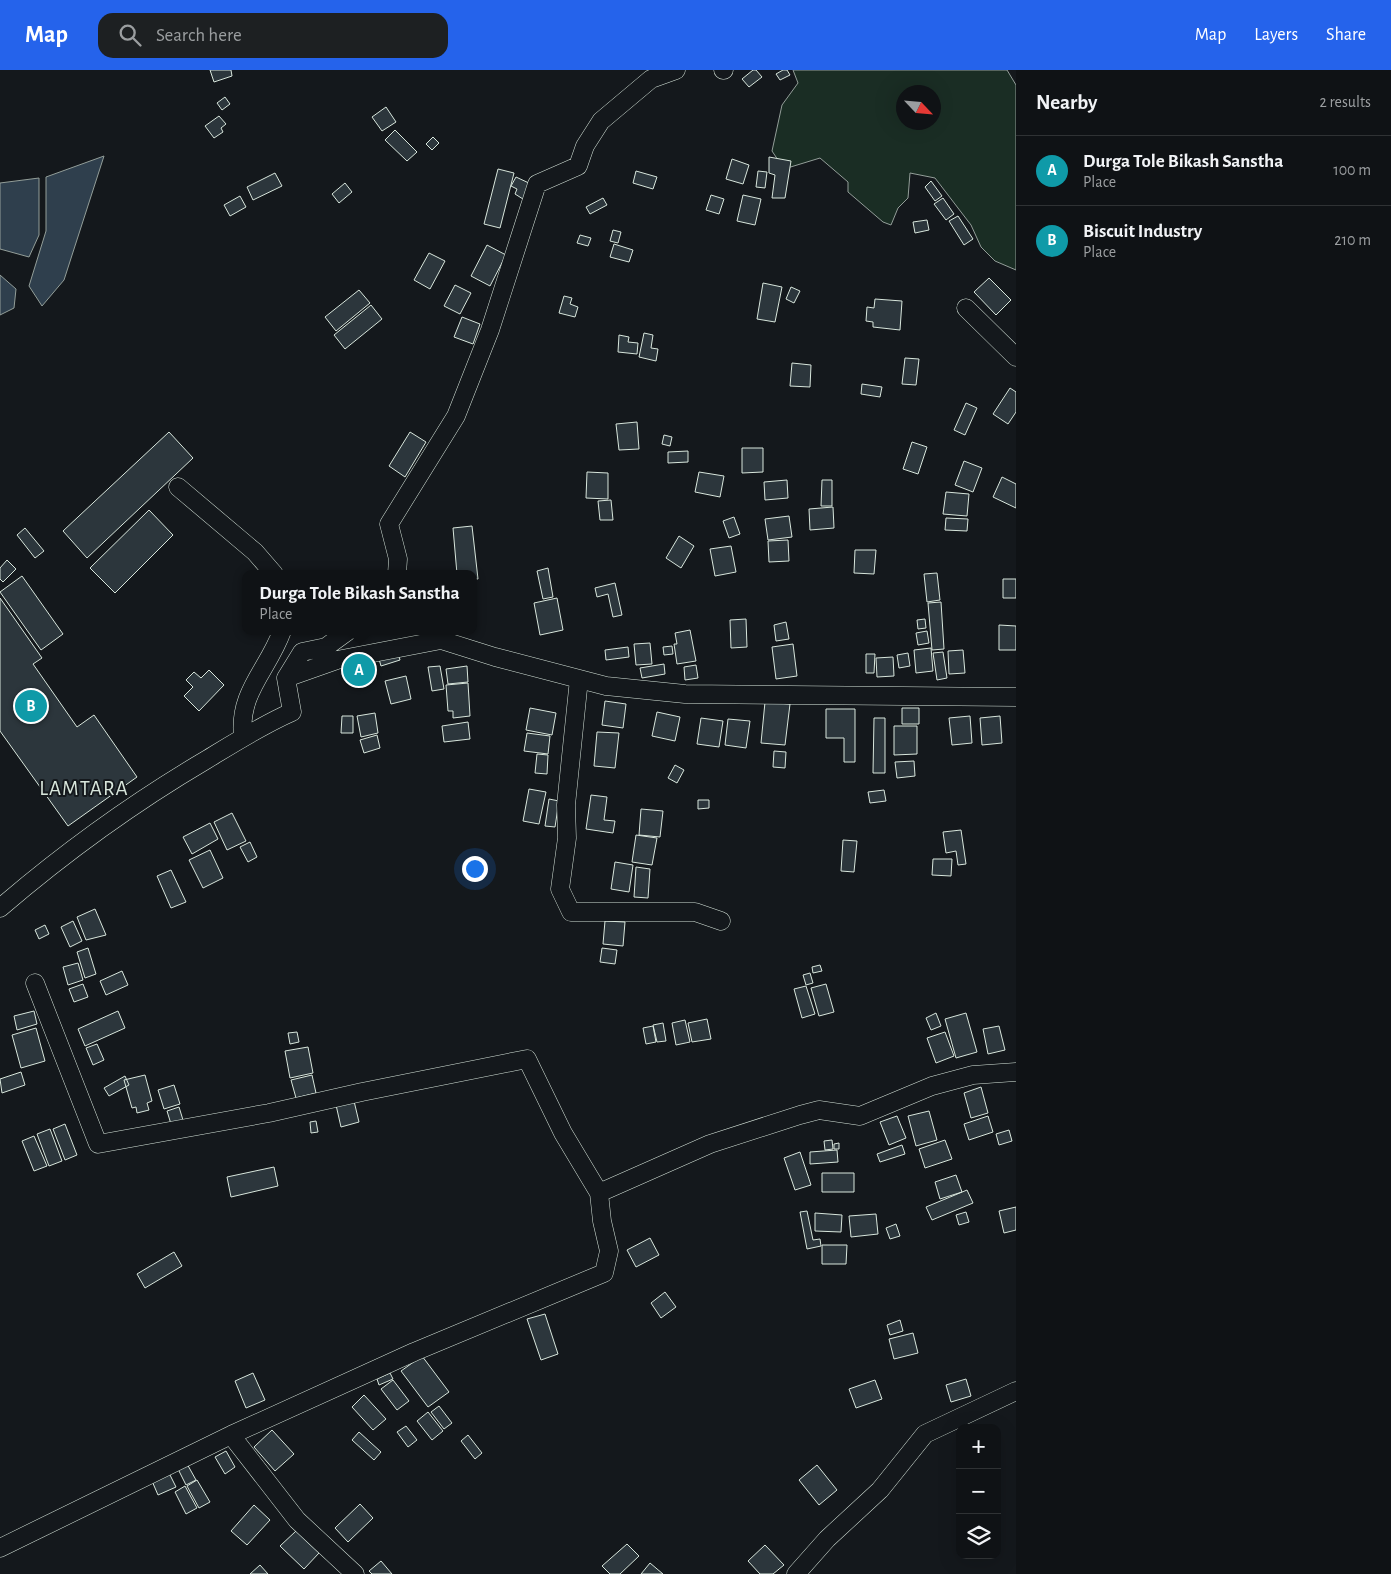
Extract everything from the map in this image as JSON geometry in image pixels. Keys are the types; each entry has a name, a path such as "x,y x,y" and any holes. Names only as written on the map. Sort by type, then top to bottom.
{"street":[{"path":"397,570 398,559 389,524 456,416 490,330 537,184 578,166 585,146 601,121 651,78 676,70"},
{"path":"966,308 1016,357"},
{"path":"178,487 255,552 271,570"},
{"path":"243,737 242,724 247,697 280,635"},
{"path":"0,908 34,878 155,790 243,737 292,712 286,678 302,652 326,647 342,635"},
{"path":"286,678 337,660 441,640 579,679 637,690 685,694 1016,697"},
{"path":"579,679 566,805 567,838 560,889 570,912 695,912 721,921"},
{"path":"0,1548 231,1435 414,1352 604,1273 608,1251 599,1193 563,1133 527,1059 362,1092 269,1114 98,1144 35,983"},
{"path":"599,1193 710,1144 800,1115 819,1110 860,1116 932,1086 973,1075 1016,1072"},
{"path":"796,1574 827,1539 880,1490 925,1434 1016,1391"},
{"path":"231,1435 297,1520 355,1574"}],"green space":[{"path":"793,70 1007,70 1016,85 1016,270 995,261 981,247 971,225 935,178 910,173 908,198 898,208 891,225 883,222 848,192 848,182 820,158 784,169 772,151 782,105 798,83"}],"water":[{"path":"104,156 64,280 42,306 29,286 46,231 46,177"},
{"path":"39,178 39,235 29,257 0,249 0,183"},
{"path":"0,275 16,289 14,308 0,315"}],"building":[{"path":"210,70 231,70 232,76 214,82"},
{"path":"753,70 756,70 762,77 749,87 742,79"},
{"path":"787,70 790,75 780,80 776,74"},
{"path":"225,97 230,104 222,110 217,103"},
{"path":"386,107 396,122 382,131 372,117"},
{"path":"219,116 226,124 221,128 223,132 214,138 205,126"},
{"path":"395,130 417,152 407,161 385,140"},
{"path":"433,137 439,143 432,150 426,144"},
{"path":"769,157 791,161 785,198 772,198 775,175 769,173"},
{"path":"732,159 749,165 743,184 726,179"},
{"path":"498,169 514,173 500,228 484,224"},
{"path":"636,171 657,177 653,189 633,183"},
{"path":"758,171 767,172 765,188 756,187"},
{"path":"275,173 282,186 253,200 247,187"},
{"path":"516,177 531,184 523,199 515,194 517,189 511,186"},
{"path":"931,181 942,196 935,201 925,187"},
{"path":"345,183 352,192 339,203 332,194"},
{"path":"711,195 724,199 719,214 706,210"},
{"path":"743,195 761,199 755,225 737,221"},
{"path":"240,196 246,207 230,216 224,205"},
{"path":"603,198 607,205 590,214 586,207"},
{"path":"943,198 954,214 946,220 934,204"},
{"path":"958,216 973,239 964,245 949,221"},
{"path":"927,220 929,230 915,233 913,222"},
{"path":"613,230 621,232 618,243 610,241"},
{"path":"580,235 591,238 588,246 577,243"},
{"path":"614,244 633,250 629,262 610,257"},
{"path":"487,245 506,255 490,286 471,276"},
{"path":"429,253 445,261 430,289 414,280"},
{"path":"989,278 1011,300 996,315 974,292"},
{"path":"763,283 782,287 775,322 757,319"},
{"path":"455,285 471,293 460,314 444,306"},
{"path":"791,287 800,291 794,303 786,299"},
{"path":"359,290 370,303 336,331 325,317"},
{"path":"564,296 572,298 570,304 578,307 575,317 559,313"},
{"path":"875,299 902,301 900,330 873,327 873,322 866,321 867,307 874,308"},
{"path":"371,305 382,319 345,349 334,335"},
{"path":"462,317 480,324 473,344 454,337"},
{"path":"644,333 653,335 651,348 658,349 656,361 639,357"},
{"path":"619,335 629,337 628,342 638,343 637,354 618,352"},
{"path":"905,358 919,359 916,385 902,384"},
{"path":"792,363 811,365 810,387 790,386"},
{"path":"862,384 882,387 880,397 861,394"},
{"path":"1010,388 1016,392 1016,412 1008,424 993,414"},
{"path":"966,403 977,408 965,435 954,430"},
{"path":"637,422 639,449 619,450 616,424"},
{"path":"169,432 193,458 87,558 63,531"},
{"path":"410,432 426,442 405,477 389,466"},
{"path":"664,435 672,437 670,446 662,444"},
{"path":"912,442 927,447 918,474 903,469"},
{"path":"742,448 763,448 763,472 742,473"},
{"path":"688,451 688,462 668,463 668,452"},
{"path":"964,461 982,468 973,492 955,485"},
{"path":"587,472 608,473 608,499 586,498"},
{"path":"699,472 724,476 720,497 695,492"},
{"path":"1002,477 1016,484 1016,508 993,497"},
{"path":"787,480 788,498 765,500 764,482"},
{"path":"822,480 832,480 832,506 821,506"},
{"path":"946,492 969,494 967,516 943,514"},
{"path":"611,500 613,520 600,520 598,501"},
{"path":"833,507 834,528 810,530 809,509"},
{"path":"149,510 173,535 115,593 90,568"},
{"path":"789,516 792,537 768,540 765,519"},
{"path":"734,517 740,534 729,538 723,521"},
{"path":"946,518 968,519 967,531 945,530"},
{"path":"472,526 477,570 457,570 453,528"},
{"path":"25,528 44,551 35,558 17,535"},
{"path":"679,536 694,546 681,568 666,558"},
{"path":"788,540 789,561 769,562 768,541"},
{"path":"731,546 736,572 715,576 710,549"},
{"path":"855,550 876,550 874,574 854,573"},
{"path":"7,560 16,569 3,582 0,579 0,568"},
{"path":"548,568 553,597 543,599 537,571"},
{"path":"937,573 940,600 927,602 924,574"},
{"path":"22,576 63,634 41,650 0,592"},
{"path":"1003,579 1016,579 1016,598 1003,598"},
{"path":"615,583 622,615 613,617 608,594 597,597 595,588"},
{"path":"0,598 42,658 33,664 77,727 94,715 137,777 68,826 0,731"},
{"path":"557,598 563,630 540,635 534,603"},
{"path":"941,602 944,649 932,650 928,603"},
{"path":"746,619 747,647 731,648 730,620"},
{"path":"925,619 926,628 918,629 917,620"},
{"path":"786,622 789,639 776,641 774,625"},
{"path":"999,625 1016,626 1016,650 999,650"},
{"path":"690,630 696,661 677,664 674,644 677,644 675,633"},
{"path":"927,631 929,643 918,645 916,633"},
{"path":"650,643 652,664 636,665 634,644"},
{"path":"793,644 797,676 776,679 772,647"},
{"path":"672,646 673,654 664,655 663,647"},
{"path":"628,647 629,657 606,660 605,650"},
{"path":"931,648 933,671 916,673 914,650"},
{"path":"963,650 965,673 949,674 948,651"},
{"path":"943,652 947,678 937,680 933,653"},
{"path":"398,653 400,660 381,666 379,659"},
{"path":"908,653 910,666 899,668 897,655"},
{"path":"866,654 875,654 874,673 866,673"},
{"path":"893,657 894,676 877,677 876,658"},
{"path":"367,659 373,669 351,681 345,670"},
{"path":"664,664 665,674 642,678 640,668"},
{"path":"696,665 698,678 685,680 684,667"},
{"path":"440,666 444,689 432,691 428,667"},
{"path":"467,666 468,682 448,684 446,669"},
{"path":"209,670 224,685 199,711 184,696 193,687 186,680 194,672 201,678"},
{"path":"406,676 411,699 391,704 385,681"},
{"path":"468,683 470,716 453,718 453,711 448,711 446,685"},
{"path":"605,701 626,704 623,728 602,725"},
{"path":"765,702 790,704 785,745 761,743"},
{"path":"530,708 556,713 552,735 526,730"},
{"path":"902,708 919,708 919,724 902,724"},
{"path":"826,709 855,709 855,762 844,762 844,738 826,738"},
{"path":"657,712 680,717 675,741 652,736"},
{"path":"375,713 378,733 361,737 357,716"},
{"path":"342,716 353,716 353,733 341,733"},
{"path":"970,716 972,743 952,745 949,718"},
{"path":"1000,716 1002,743 982,745 980,718"},
{"path":"701,718 723,721 719,747 697,744"},
{"path":"874,718 885,718 885,773 873,773"},
{"path":"728,719 750,721 746,748 725,745"},
{"path":"468,722 470,739 444,742 442,726"},
{"path":"894,726 917,726 917,754 894,755"},
{"path":"597,732 619,733 615,768 594,766"},
{"path":"527,733 550,736 548,754 524,751"},
{"path":"377,735 380,748 364,753 360,740"},
{"path":"774,751 786,752 785,768 773,767"},
{"path":"537,754 548,755 547,774 535,773"},
{"path":"914,761 915,776 897,778 895,762"},
{"path":"675,765 684,770 677,783 668,778"},
{"path":"529,789 546,792 539,824 523,821"},
{"path":"884,790 886,801 870,803 868,792"},
{"path":"591,795 607,797 604,820 615,821 613,833 586,829"},
{"path":"549,799 559,801 555,827 545,826"},
{"path":"698,800 709,800 709,808 698,809"},
{"path":"641,809 663,811 660,837 639,835"},
{"path":"232,813 246,841 227,850 214,822"},
{"path":"210,823 218,839 192,854 183,837"},
{"path":"961,830 966,864 958,865 956,851 946,853 943,832"},
{"path":"636,835 657,838 652,865 632,862"},
{"path":"843,840 857,841 854,872 841,871"},
{"path":"250,842 257,857 248,862 240,847"},
{"path":"210,850 223,878 203,888 189,860"},
{"path":"933,859 952,859 951,876 932,875"},
{"path":"615,862 633,865 629,892 611,889"},
{"path":"636,867 650,869 648,898 634,897"},
{"path":"171,870 186,902 171,908 157,876"},
{"path":"95,909 106,935 86,940 77,917"},
{"path":"73,921 82,941 70,947 61,927"},
{"path":"605,921 625,922 623,946 603,944"},
{"path":"45,925 49,934 39,939 35,930"},
{"path":"88,948 96,974 85,978 77,952"},
{"path":"602,948 617,950 615,964 600,962"},
{"path":"78,963 83,980 68,985 63,967"},
{"path":"820,965 822,971 813,973 812,967"},
{"path":"122,971 128,985 106,995 100,981"},
{"path":"810,973 813,983 806,985 803,975"},
{"path":"83,984 88,997 74,1002 69,989"},
{"path":"826,984 834,1012 819,1016 811,988"},
{"path":"806,986 815,1014 802,1018 794,989"},
{"path":"34,1011 37,1024 17,1030 14,1016"},
{"path":"118,1011 125,1028 85,1046 78,1029"},
{"path":"936,1013 941,1026 931,1030 926,1018"},
{"path":"966,1013 977,1052 956,1058 945,1019"},
{"path":"707,1019 711,1039 692,1042 688,1023"},
{"path":"685,1020 690,1042 676,1045 672,1023"},
{"path":"663,1023 666,1041 657,1042 653,1025"},
{"path":"653,1026 656,1042 646,1044 643,1028"},
{"path":"999,1026 1005,1050 988,1054 983,1029"},
{"path":"36,1028 45,1061 21,1068 12,1035"},
{"path":"297,1032 299,1042 290,1044 288,1033"},
{"path":"945,1032 954,1056 936,1063 927,1038"},
{"path":"97,1044 104,1060 93,1065 86,1048"},
{"path":"308,1047 313,1073 290,1078 285,1051"},
{"path":"21,1072 25,1085 2,1093 0,1079"},
{"path":"145,1075 152,1101 147,1103 149,1110 137,1113 136,1107 132,1108 124,1080"},
{"path":"312,1075 316,1093 296,1098 291,1080"},
{"path":"125,1076 129,1085 109,1096 104,1088"},
{"path":"174,1085 180,1104 164,1109 158,1090"},
{"path":"981,1087 988,1113 971,1118 964,1093"},
{"path":"354,1101 359,1122 341,1127 336,1105"},
{"path":"179,1107 183,1120 171,1124 167,1111"},
{"path":"929,1111 937,1140 916,1146 908,1116"},
{"path":"897,1116 906,1138 889,1145 880,1122"},
{"path":"988,1116 993,1132 969,1140 964,1124"},
{"path":"316,1121 318,1132 311,1133 310,1122"},
{"path":"65,1124 77,1155 65,1160 53,1129"},
{"path":"50,1129 62,1161 49,1166 37,1134"},
{"path":"1009,1130 1012,1141 999,1145 996,1134"},
{"path":"34,1136 47,1166 34,1171 22,1141"},
{"path":"832,1140 833,1149 825,1150 824,1141"},
{"path":"945,1140 952,1159 925,1168 919,1149"},
{"path":"839,1143 839,1149 834,1149 834,1144"},
{"path":"902,1145 905,1154 880,1162 877,1154"},
{"path":"837,1150 838,1162 810,1164 810,1152"},
{"path":"800,1152 811,1185 795,1190 784,1158"},
{"path":"274,1167 278,1186 231,1197 227,1177"},
{"path":"822,1173 854,1173 854,1192 822,1192"},
{"path":"956,1175 962,1192 940,1199 935,1182"},
{"path":"967,1190 973,1203 932,1220 926,1207"},
{"path":"1016,1207 1016,1230 1004,1233 999,1211"},
{"path":"807,1211 813,1240 820,1239 821,1246 807,1249 800,1212"},
{"path":"966,1212 969,1222 959,1225 956,1215"},
{"path":"815,1213 842,1215 841,1232 815,1231"},
{"path":"876,1214 878,1234 851,1237 849,1216"},
{"path":"896,1224 900,1236 890,1239 886,1228"},
{"path":"650,1238 659,1255 636,1267 627,1250"},
{"path":"822,1245 847,1245 846,1264 822,1264"},
{"path":"174,1252 182,1266 145,1288 137,1274"},
{"path":"665,1292 676,1307 661,1318 651,1303"},
{"path":"545,1314 558,1354 541,1360 527,1319"},
{"path":"900,1320 903,1331 890,1335 887,1325"},
{"path":"913,1333 918,1353 894,1359 889,1339"},
{"path":"422,1356 449,1392 428,1407 401,1371"},
{"path":"253,1373 265,1400 246,1408 235,1381"},
{"path":"390,1373 393,1379 379,1385 377,1379"},
{"path":"966,1379 971,1396 951,1402 946,1385"},
{"path":"393,1380 409,1401 397,1410 381,1389"},
{"path":"875,1380 882,1399 856,1408 849,1389"},
{"path":"364,1395 386,1419 373,1430 352,1407"},
{"path":"439,1406 452,1423 444,1429 431,1412"},
{"path":"428,1412 443,1431 432,1440 417,1421"},
{"path":"406,1426 417,1440 408,1447 397,1432"},
{"path":"272,1430 294,1454 275,1471 254,1447"},
{"path":"359,1432 381,1452 374,1460 352,1440"},
{"path":"468,1435 482,1453 475,1459 461,1441"},
{"path":"226,1451 235,1467 225,1474 215,1457"},
{"path":"186,1462 196,1480 186,1485 177,1467"},
{"path":"817,1465 837,1490 819,1505 799,1480"},
{"path":"169,1473 176,1487 158,1495 152,1481"},
{"path":"197,1480 210,1502 199,1508 187,1486"},
{"path":"185,1486 197,1508 186,1514 175,1492"},
{"path":"360,1504 373,1518 348,1542 335,1528"},
{"path":"254,1505 270,1520 247,1545 231,1531"},
{"path":"296,1531 319,1553 304,1569 280,1546"},
{"path":"627,1544 639,1556 620,1574 610,1574 602,1566"},
{"path":"765,1545 784,1565 773,1574 760,1574 748,1561"},
{"path":"381,1561 392,1574 372,1574 369,1571"},
{"path":"650,1563 663,1574 641,1574"},
{"path":"260,1565 268,1574 250,1574"}],"place":[{"name":"Durga Tole Bikash Sanstha","path":"359,670"},
{"name":"Biscuit Industry","path":"31,706"}],"district":[{"name":"LAMTARA","path":"84,788"}]}
